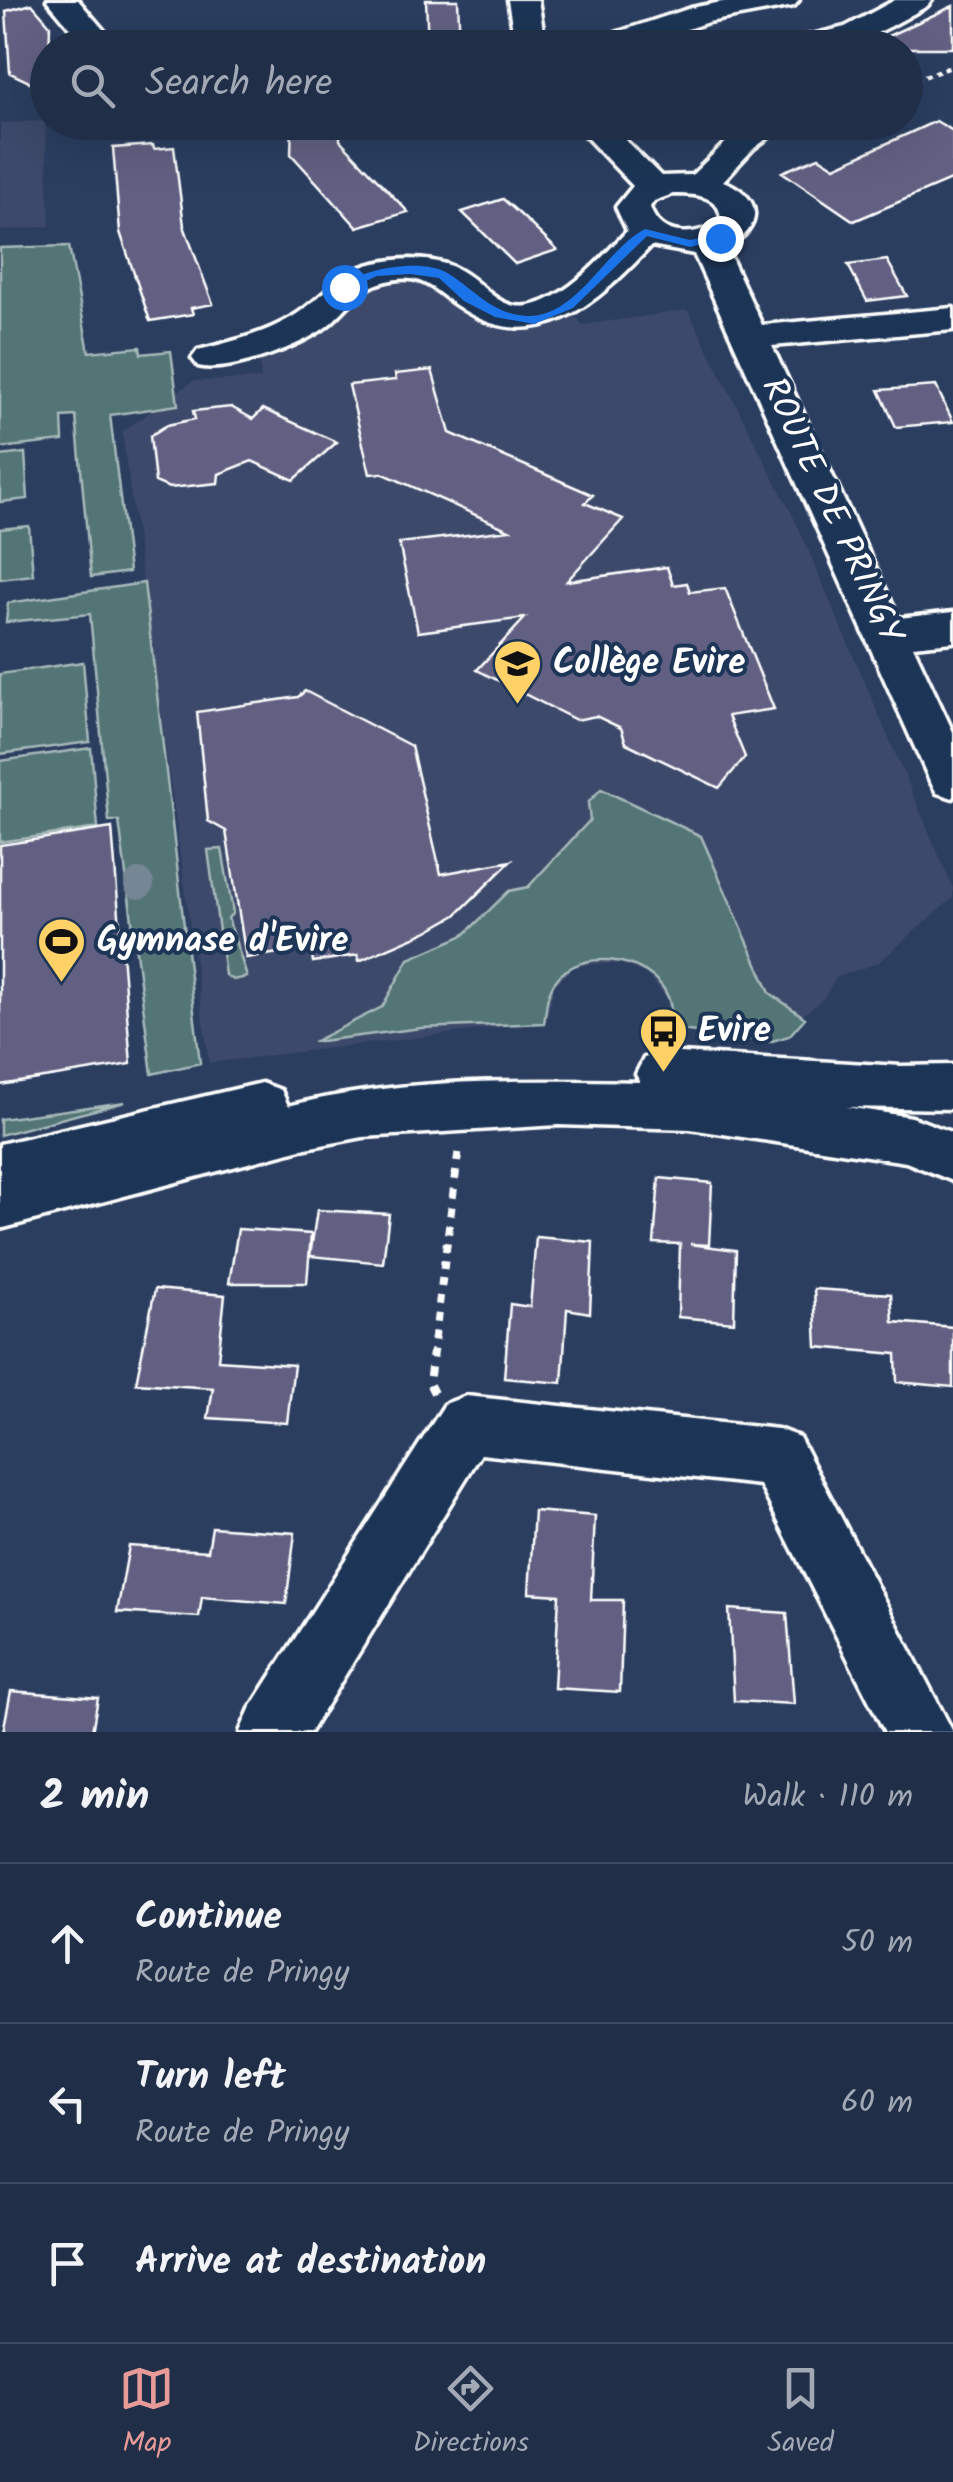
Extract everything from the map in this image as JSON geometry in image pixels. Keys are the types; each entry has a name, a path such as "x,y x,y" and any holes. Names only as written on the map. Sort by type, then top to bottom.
{"street":[{"path":"65,3 99,0"},
{"path":"523,0 528,30"},
{"path":"654,30 702,14 784,0"},
{"path":"862,30 917,0"},
{"path":"65,3 88,30"},
{"path":"611,140 654,187"},
{"path":"700,185 725,162 741,140"},
{"path":"700,185 728,196 740,214 732,231 706,242 673,242 645,232 630,213 640,194 654,187 700,185"},
{"path":"211,358 269,342 309,323 344,287 374,273 410,270 443,274 468,298 499,314 534,320 569,305 645,232"},
{"name":"ROUTE DE PRINGY","path":"706,242 889,634 953,781"},
{"path":"749,337 953,319"},
{"path":"889,634 953,627"},
{"path":"0,1168 111,1138 328,1092 485,1074 663,1074 900,1088 953,1087"},
{"path":"0,1204 300,1126 363,1114 558,1103 690,1106 912,1140 953,1158"},
{"path":"273,1732 466,1424 778,1458 920,1732"}],"path":[{"path":"923,77 953,66"},
{"path":"461,1135 429,1383 440,1407 466,1424"}],"shaded area":[{"path":"30,122 30,140 46,140 50,226 0,231 0,123"},
{"name":"Collège Evire","path":"402,278 433,282 519,326 573,313 583,325 688,310 797,524 953,888 953,898 879,962 836,978 824,998 789,1026 670,1026 667,999 646,974 621,964 590,964 572,968 554,987 546,1022 209,1063 122,432 193,381 261,379 259,357 354,291"}],"green space":[{"path":"69,246 89,352 140,347 141,354 171,351 178,405 110,415 129,572 91,577 76,416 62,417 63,441 0,448 0,248"},
{"path":"25,453 28,499 0,502 0,456"},
{"path":"29,526 33,575 0,579 0,529"},
{"path":"144,583 200,1063 152,1074 119,821 109,821 90,614 6,622 8,603"},
{"path":"83,662 90,742 0,754 0,674"},
{"path":"91,748 98,828 0,842 0,761"},
{"path":"601,789 701,836 770,993 805,1018 789,1036 769,1042 673,1029 668,997 659,982 645,971 609,960 574,966 560,976 549,995 544,1023 421,1028 313,1042 382,1007 409,959 464,935 509,891 528,887 590,820 588,803"},
{"path":"222,849 233,913 228,918 247,977 233,980 225,975 208,850"},
{"path":"125,1102 0,1135 0,1119"}],"building":[{"path":"426,0 458,0 459,30 427,30"},
{"path":"32,4 50,25 50,30 30,30 30,82 10,73 6,11"},
{"path":"953,6 953,48 923,48 923,30 901,30"},
{"path":"936,121 953,131 953,179 854,221 782,172 819,157 835,167 894,140 923,140 923,127"},
{"path":"291,140 340,140 408,212 357,227 291,154"},
{"path":"153,145 154,149 174,147 184,226 213,304 191,308 193,314 150,321 120,232 113,148"},
{"path":"503,199 557,250 515,264 462,212"},
{"path":"887,260 907,296 867,301 848,265"},
{"path":"432,370 450,433 593,495 585,503 623,519 567,581 667,567 673,585 687,583 690,592 725,588 774,709 728,716 745,757 719,788 626,743 621,728 596,716 576,720 477,670 525,618 418,632 399,543 509,530 382,473 370,474 349,385 396,380 395,374"},
{"path":"936,386 953,422 896,427 879,390"},
{"path":"231,407 253,419 263,409 337,442 294,480 252,461 219,474 218,483 169,488 155,482 150,436 167,425 195,419 193,411"},
{"path":"305,691 411,746 441,874 511,861 456,915 359,961 358,955 313,962 311,948 246,958 226,831 208,821 197,712 298,697"},
{"name":"Gymnase d'Evire","path":"112,828 131,1064 0,1085 0,845"},
{"path":"659,1178 712,1183 709,1245 690,1244 736,1250 734,1322 678,1317 680,1244 654,1243"},
{"path":"317,1210 389,1214 383,1263 310,1256"},
{"path":"238,1229 311,1234 307,1283 229,1283"},
{"path":"536,1237 593,1242 590,1313 567,1309 562,1383 504,1378 510,1304 530,1307"},
{"path":"155,1289 225,1295 218,1360 294,1365 287,1423 208,1418 213,1388 136,1383"},
{"path":"814,1289 891,1294 893,1322 953,1327 953,1387 897,1382 896,1354 817,1347"},
{"path":"534,1511 595,1516 591,1600 623,1600 620,1692 554,1688 559,1595 529,1593"},
{"path":"212,1527 295,1533 286,1604 202,1597 199,1617 117,1612 129,1546 208,1551"},
{"path":"729,1609 787,1613 794,1704 734,1701"},
{"path":"11,1691 98,1698 92,1732 3,1732"}],"place":[{"name":"Collège Evire","path":"518,706"},
{"name":"Gymnase d'Evire","path":"62,984"},
{"name":"Evire","path":"663,1074"}],"route":[{"path":"344,287 374,273 410,270 443,274 468,298 499,314 534,320 569,305 645,232 690,244 720,238"}]}
